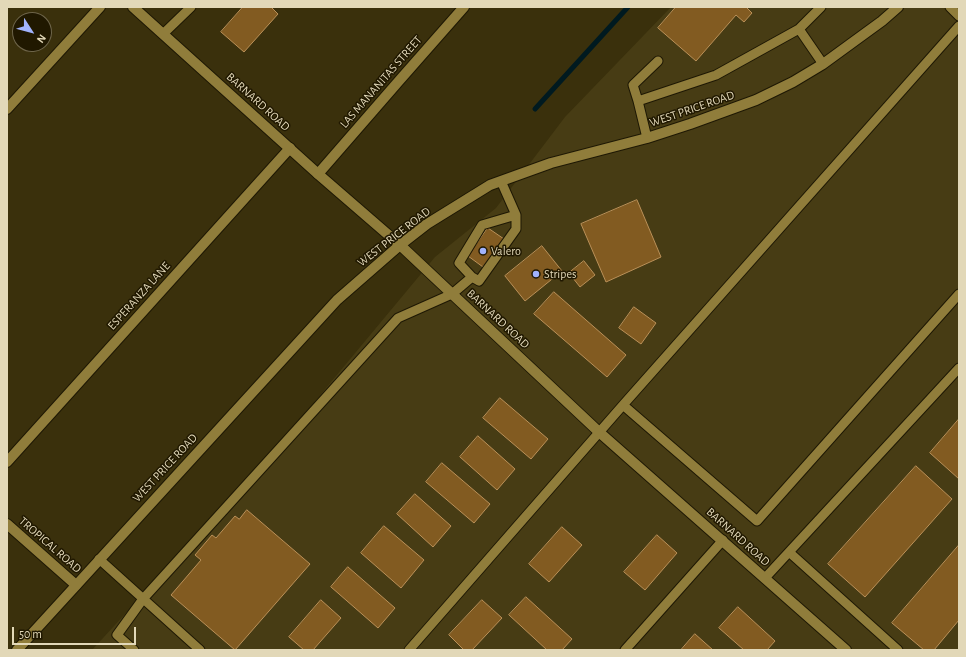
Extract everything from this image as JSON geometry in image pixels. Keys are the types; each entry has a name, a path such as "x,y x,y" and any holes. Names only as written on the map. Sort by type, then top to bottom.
{"street":[{"path":"7,110 100,7"},
{"name":"BARNARD ROAD","path":"133,7 318,174 400,245 599,432 846,650"},
{"name":"LAS MANANITAS STREET","path":"318,174 464,7"},
{"name":"WEST PRICE ROAD","path":"17,650 337,300 400,245 427,224 490,185 551,163 647,138 756,100 793,82 823,64 870,30 898,7"},
{"name":"ESPERANZA LANE","path":"7,462 290,148"},
{"name":"TROPICAL ROAD","path":"7,524 76,584"}],"lane":[{"path":"163,34 191,7"},
{"path":"638,101 716,75 799,29 821,7"},
{"path":"950,7 959,16"},
{"path":"409,650 622,405 959,26"},
{"path":"799,29 823,64"},
{"path":"647,138 633,84 658,61"},
{"path":"501,181 516,215 516,229 479,281 472,277 459,263 482,225 516,215"},
{"path":"134,650 117,634 143,599 398,318 452,294 472,277"},
{"path":"622,405 757,521 959,294"},
{"path":"766,578 959,368"},
{"path":"625,650 723,540"},
{"path":"790,552 898,650"},
{"path":"99,559 200,650"}],"shaded area":[{"path":"671,7 959,7 959,650 92,650 262,465 435,257 496,208 565,117"}],"building":[{"path":"243,7 271,7 278,14 244,52 221,32"},
{"path":"676,7 746,7 752,13 744,22 736,15 696,61 658,28"},
{"path":"637,200 661,257 606,282 581,224"},
{"path":"488,228 504,239 483,267 468,256"},
{"path":"542,246 562,271 525,301 505,276"},
{"path":"584,261 595,275 580,287 569,273"},
{"path":"554,292 626,355 607,377 534,314"},
{"path":"634,307 656,323 641,344 619,328"},
{"path":"500,398 548,439 531,459 483,418"},
{"path":"959,419 959,479 930,453"},
{"path":"478,436 515,469 497,490 460,457"},
{"path":"442,463 490,504 474,523 426,482"},
{"path":"916,466 952,499 865,597 828,564"},
{"path":"415,494 451,526 433,547 397,514"},
{"path":"247,510 310,564 235,650 171,595 201,560 195,555 212,535 216,538 235,516 239,519"},
{"path":"384,526 424,560 401,588 361,553"},
{"path":"562,527 582,545 549,582 529,564"},
{"path":"657,535 677,553 645,590 624,572"},
{"path":"959,545 959,620 934,650 924,650 892,623"},
{"path":"348,567 395,608 378,628 331,587"},
{"path":"526,597 572,639 562,650 547,650 509,615"},
{"path":"321,600 341,618 313,650 304,650 289,637"},
{"path":"482,600 502,618 472,650 464,650 449,635"},
{"path":"738,607 775,641 767,650 744,650 719,628"},
{"path":"695,634 713,650 681,650"}],"waterway":[{"path":"535,109 628,7"}],"place":[{"name":"Valero","path":"483,251"},
{"name":"Stripes","path":"536,274"}]}
